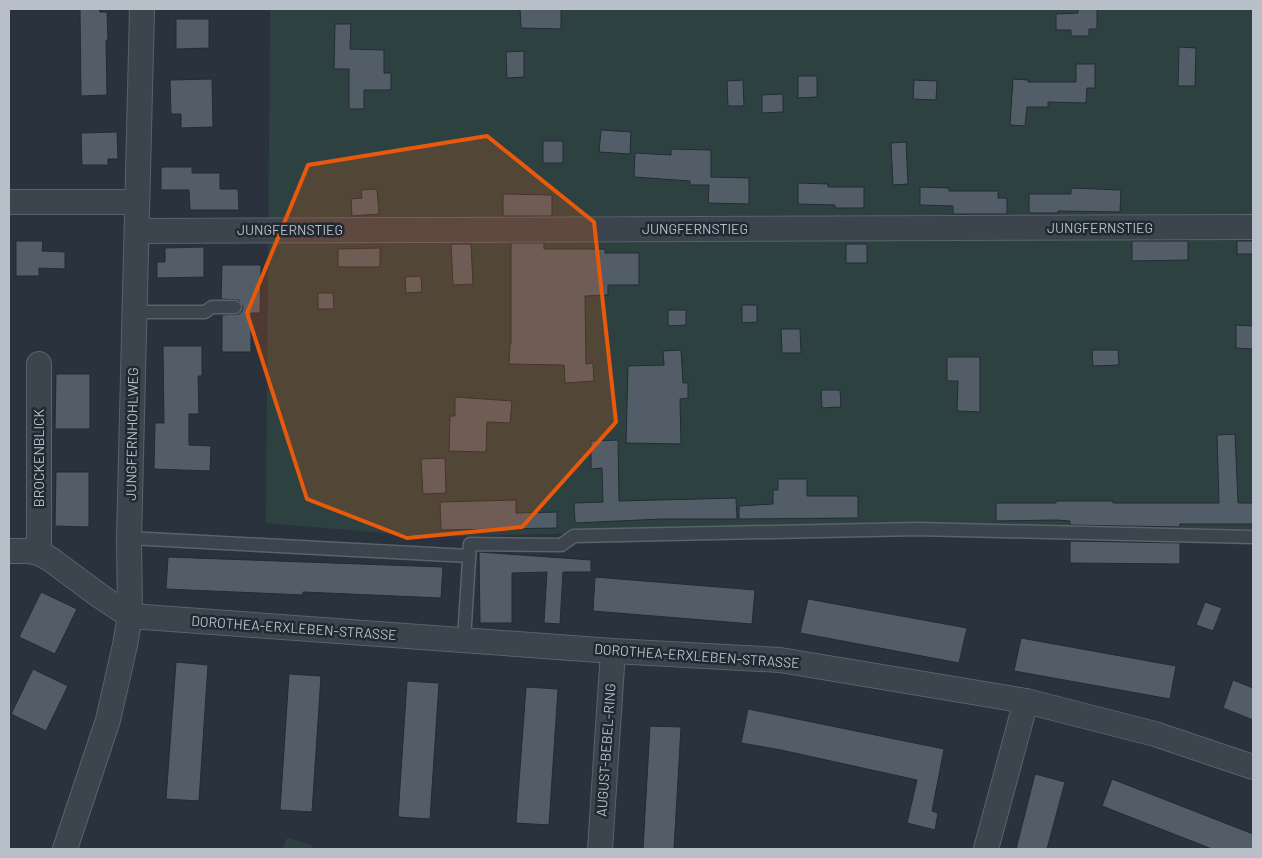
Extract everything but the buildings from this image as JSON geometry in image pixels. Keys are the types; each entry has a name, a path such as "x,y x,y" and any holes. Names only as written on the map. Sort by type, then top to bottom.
{"street":[{"name":"JUNGFERNHOHLWEG","path":"65,849 108,720 126,645 130,616 136,202 142,9"},
{"path":"9,202 136,202"},
{"name":"JUNGFERNSTIEG","path":"137,231 1253,227"},
{"name":"BROCKENBLICK","path":"39,364 39,553"},
{"path":"9,551 39,553 61,565 100,596 130,616"},
{"name":"DOROTHEA-ERXLEBEN-STRASSE","path":"130,616 613,651 780,660 1026,701 1155,734 1253,767"},
{"name":"AUGUST-BEBEL-RING","path":"600,849 613,651"},
{"path":"986,849 1026,701"}],"lane":[{"path":"135,312 209,316 212,307 236,307"},
{"path":"464,640 470,544 560,545 574,536 917,529 1253,537"},
{"path":"130,538 469,556"}],"highlighted area":[{"path":"487,136 594,222 616,422 522,527 407,538 307,499 247,313 308,165"}],"shaded area":[{"path":"270,9 1253,9 1253,529 901,525 430,537 266,523"},
{"path":"287,838 312,845 311,849 283,849"}]}
